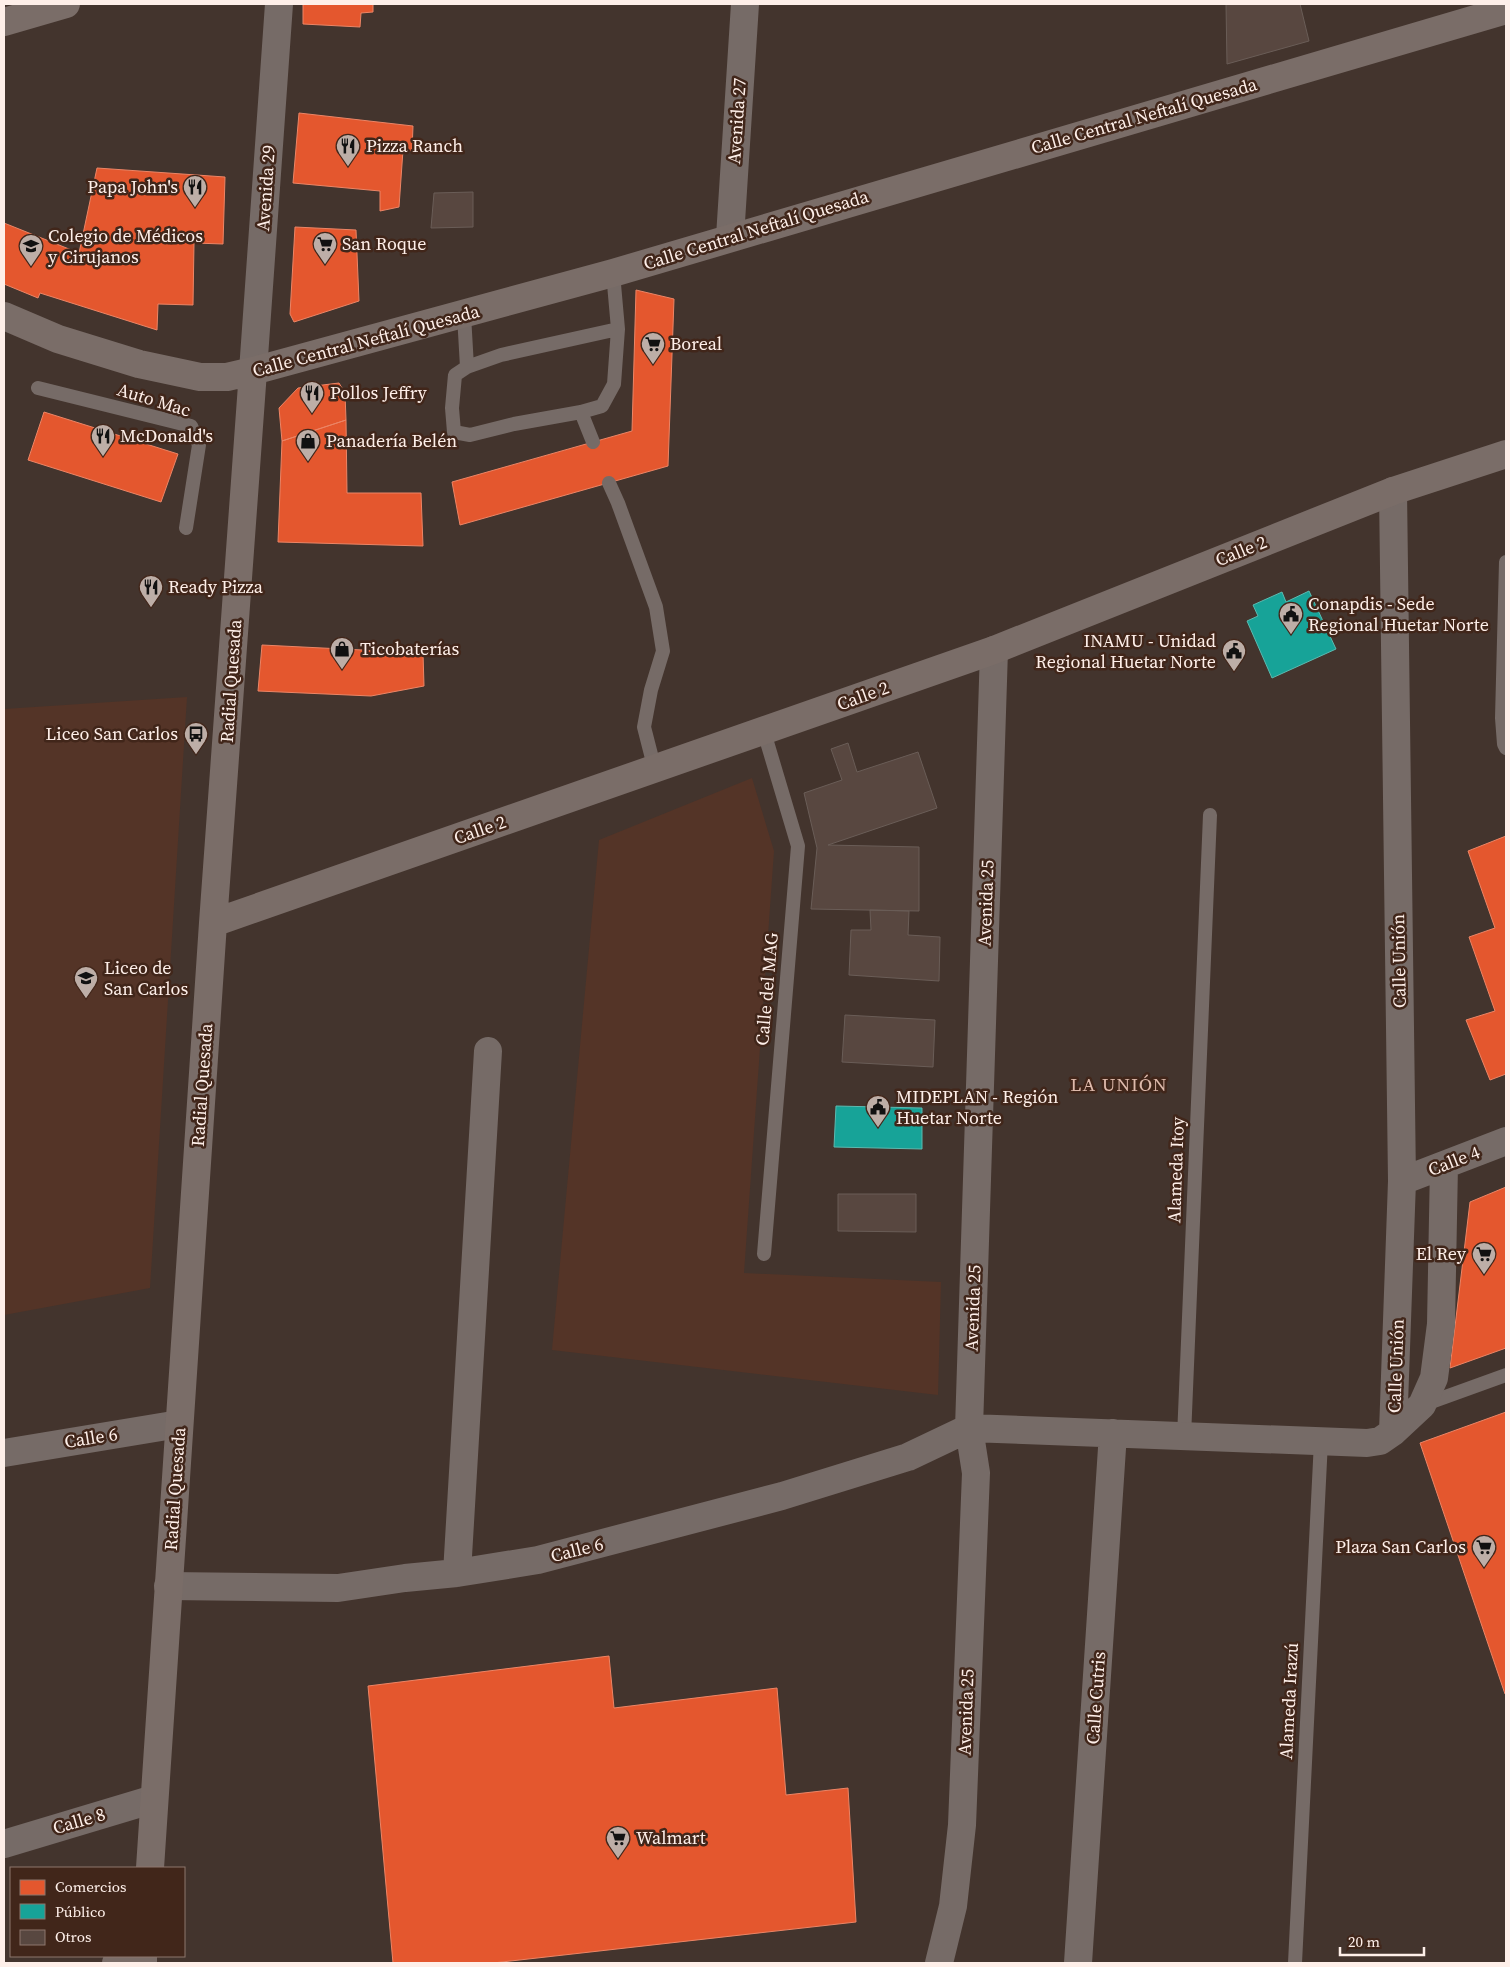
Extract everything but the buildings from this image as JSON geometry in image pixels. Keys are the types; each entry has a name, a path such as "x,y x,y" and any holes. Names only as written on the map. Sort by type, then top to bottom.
{"main road":[{"path":"4,22 66,4"},
{"name":"Calle Central Neftalí Quesada","path":"4,316 58,338 139,364 200,377 227,377 253,372 613,273 1506,10"},
{"name":"Radial Quesada","path":"154,1799 213,923 253,372"},
{"name":"Calle 2","path":"213,923 764,732 994,650 1393,491 1506,454"},
{"path":"150,1865 154,1799"}],"street":[{"name":"Avenida 29","path":"253,372 279,4"},
{"name":"Avenida 27","path":"730,238 744,4"},
{"name":"Calle Unión","path":"1393,491 1402,1181 1394,1432"},
{"name":"Avenida 25","path":"939,1963 953,1906 962,1825 976,1473 969,1428 994,650"},
{"path":"457,1573 488,1052"},
{"name":"Calle 4","path":"1402,1181 1506,1141"},
{"name":"Calle Unión","path":"969,1428 1367,1443 1380,1441 1394,1432 1422,1405 1434,1378 1441,1324 1444,1165"},
{"name":"Calle 6","path":"4,1452 179,1424"},
{"name":"Calle 6","path":"168,1586 338,1588 405,1578 457,1573 538,1560 782,1496 908,1457 969,1428"},
{"name":"Calle Cutris","path":"1078,1963 1113,1433"},
{"name":"Calle 8","path":"4,1844 154,1799"}],"lane":[{"path":"613,273 618,329 614,384 602,406 470,435 454,432 452,408 455,375 467,367 501,356 618,329"},
{"path":"464,315 467,367"},
{"name":"Auto Mac","path":"38,388 190,426 199,445 186,528"},
{"path":"581,412 593,442"},
{"path":"609,483 656,608 663,651 651,690 644,727 655,770"},
{"path":"1506,562 1502,718 1506,748"},
{"name":"Calle del MAG","path":"764,732 798,846 764,1254"},
{"name":"Alameda Itoy","path":"1184,1437 1210,815"},
{"path":"1422,1405 1506,1375"},
{"name":"Alameda Irazú","path":"1295,1963 1320,1441"}],"shaded area":[{"name":"Liceo de San Carlos","path":"187,697 150,1288 4,1315 4,709"},
{"path":"752,778 774,851 744,1273 941,1282 938,1395 552,1350 599,840"}],"place":[{"name":"Pizza Ranch","path":"348,167"},
{"name":"Papa John's","path":"195,208"},
{"name":"San Roque","path":"325,265"},
{"name":"Colegio de Médicos y Cirujanos","path":"31,267"},
{"name":"Boreal","path":"653,365"},
{"name":"Pollos Jeffry","path":"312,414"},
{"name":"McDonald's","path":"103,457"},
{"name":"Panadería Belén","path":"308,462"},
{"name":"Ready Pizza","path":"151,608"},
{"name":"Conapdis - Sede Regional Huetar Norte","path":"1291,635"},
{"name":"Ticobaterías","path":"342,670"},
{"name":"INAMU - Unidad Regional Huetar Norte","path":"1234,672"},
{"name":"Liceo San Carlos","path":"196,755"},
{"name":"Liceo de San Carlos","path":"86,999"},
{"name":"MIDEPLAN - Región Huetar Norte","path":"878,1128"},
{"name":"El Rey","path":"1484,1275"},
{"name":"Plaza San Carlos","path":"1484,1568"},
{"name":"Walmart","path":"618,1859"}],"district":[{"name":"LA UNIÓN","path":"1119,1084"}]}
